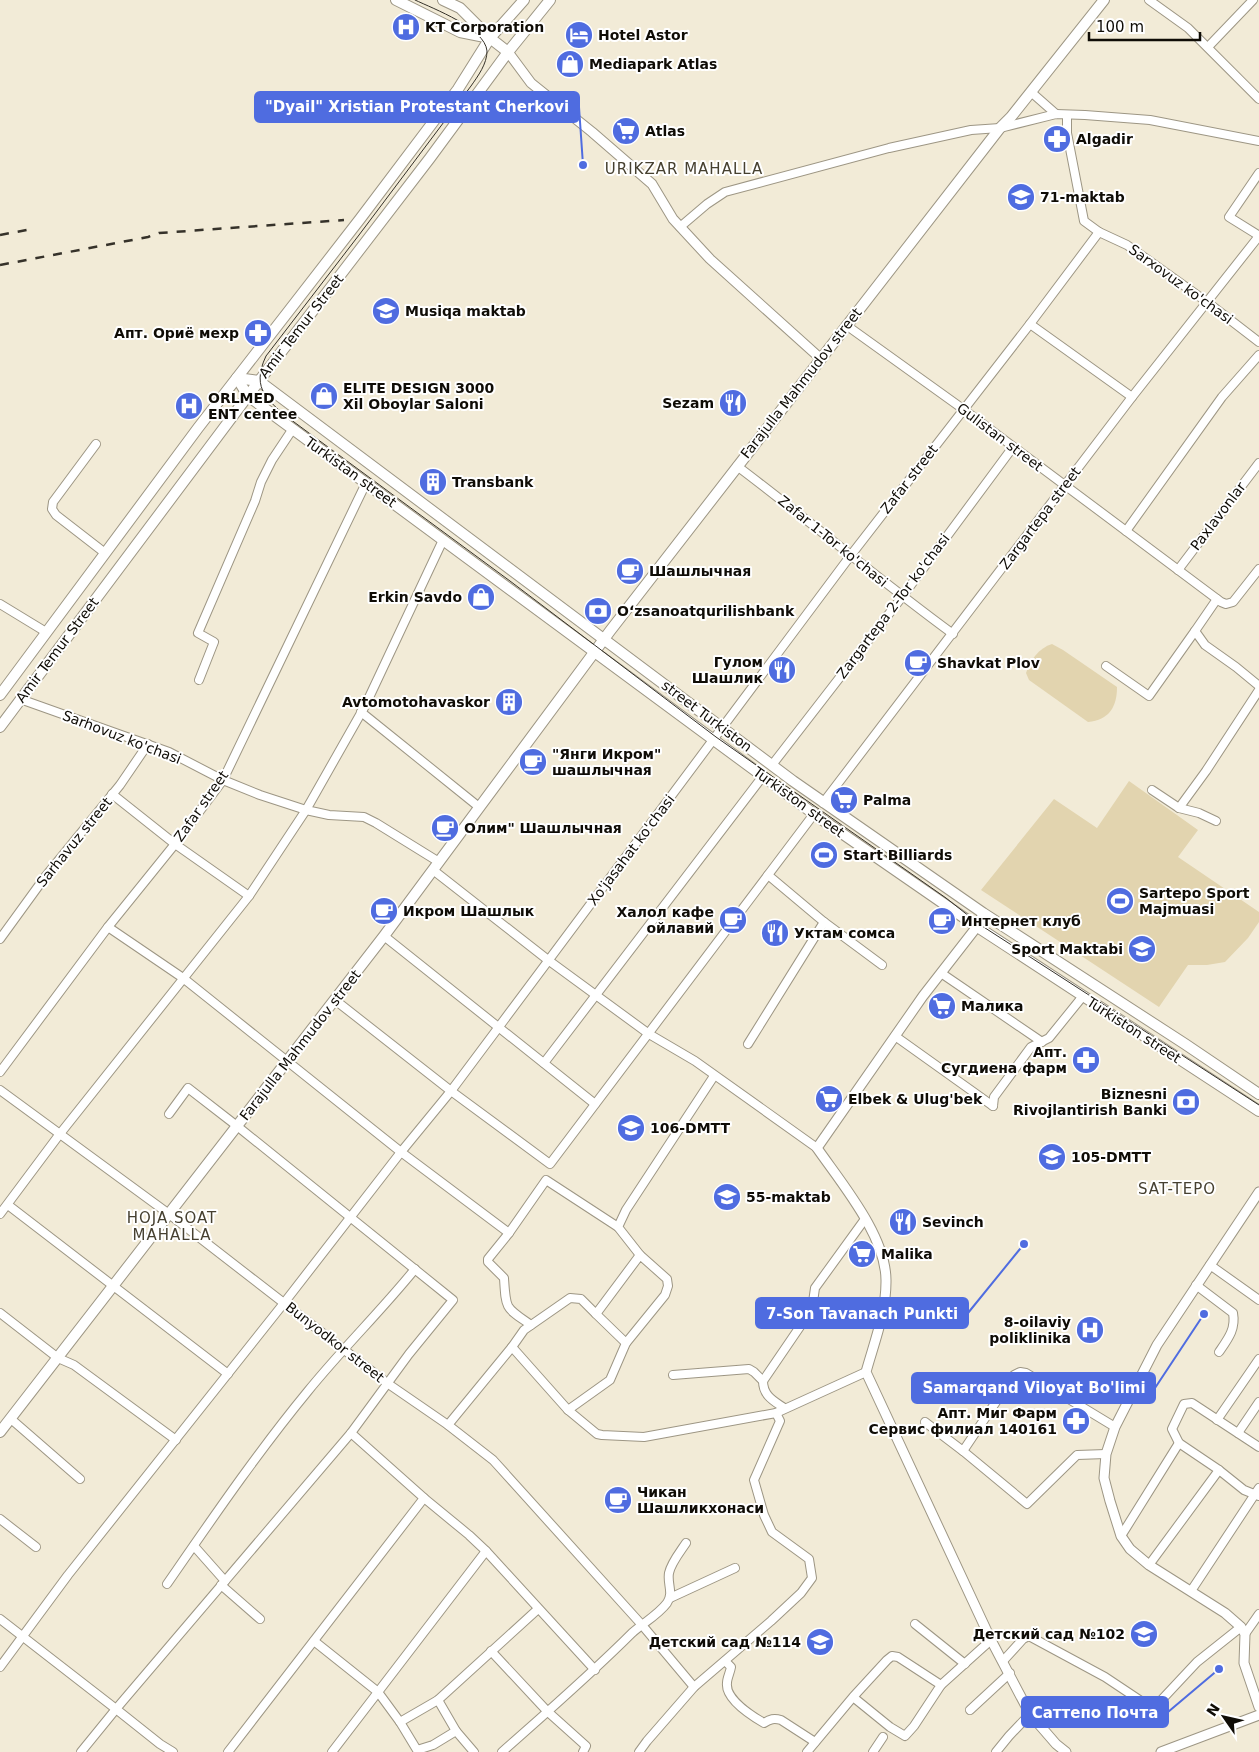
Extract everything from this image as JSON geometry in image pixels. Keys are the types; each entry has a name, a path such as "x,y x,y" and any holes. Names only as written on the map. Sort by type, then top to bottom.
{"main road":[{"path":"396,0 460,32 490,38"},
{"path":"443,0 460,8 490,38 508,52"},
{"name":"Amir Temur Street","path":"1,693 198,428 458,88 490,38 524,0"},
{"name":"Amir Temur Street","path":"0,726 259,381 430,158 508,52 550,0"},
{"name":"Farajulla Mahmudov street","path":"0,1432 384,936 604,639 736,466 1000,128 1011,117 1104,0"},
{"name":"Turkistan street","path":"237,378 259,381 604,639"},
{"name":"Turkistan street","path":"237,378 248,396 292,430 594,653"},
{"name":"street Turkiston","path":"604,639 823,803 983,913 1259,1094"},
{"name":"Turkiston street","path":"594,653 814,814 976,926 1257,1107"}],"street":[{"path":"1150,0 1188,28 1259,99"},
{"path":"1208,47 1253,0"},
{"path":"508,52 531,83 652,184 665,207 680,227 710,259 820,358"},
{"path":"1031,92 1056,114"},
{"path":"680,227 707,204 725,192 889,148 971,130 1000,128 1056,114 1150,120 1259,141"},
{"path":"1067,115 1067,133 1084,221 1099,232"},
{"path":"1258,235 1230,218 1229,214 1259,173"},
{"name":"Sarxovuz ko'chasi","path":"1099,232 1127,245 1259,342"},
{"name":"Zafar street","path":"722,728 851,555 1099,232"},
{"name":"Zargartepa street","path":"823,803 1132,397 1258,235"},
{"path":"1030,324 1132,397"},
{"name":"Gulistan street","path":"846,325 963,409 1217,599 1226,604 1233,602 1255,580"},
{"path":"1126,531 1222,397 1259,355"},
{"path":"199,680 214,642 198,633 255,501 261,482 272,460 292,430"},
{"path":"96,444 53,502 52,509 56,515 105,553"},
{"name":"Zargartepa 2-Tor ko'chasi","path":"772,765 902,597 1013,447"},
{"name":"Paxlavonlar","path":"1178,570 1259,463"},
{"name":"Zafar 1-Tor ko'chasi","path":"736,466 802,516 902,597 953,634"},
{"name":"Zafar street","path":"0,1072 108,927 175,844 223,780 366,483"},
{"path":"0,1214 59,1135 249,896 306,810 361,712 442,540"},
{"path":"1255,580 1259,569"},
{"path":"1106,666 1149,696 1217,599"},
{"path":"0,604 46,632"},
{"path":"1179,808 1206,771 1259,688 1236,666 1205,645 1195,632"},
{"name":"Sarhovuz ko'chasi","path":"20,699 169,752 223,780 260,795 306,810 329,815 364,817 376,823 436,866"},
{"path":"361,712 480,807"},
{"name":"Xo'jasahat ko'chasi","path":"0,1667 68,1575 451,1091 722,728"},
{"name":"Sarhavuz street","path":"0,939 45,877 112,794 148,744"},
{"path":"544,1063 763,776"},
{"path":"1152,790 1179,808 1216,821"},
{"path":"112,794 175,844 249,896"},
{"path":"335,1000 451,1091 550,1164 814,814"},
{"path":"436,866 548,960 649,1034 695,1061 817,1148 857,1204 878,1243 884,1262 886,1280 885,1300 866,1372 991,1640 1030,1714 1056,1744 1066,1752"},
{"path":"768,875 824,922 882,964"},
{"path":"817,1148 895,1036 976,926 983,913"},
{"path":"748,1044 824,922"},
{"path":"108,927 183,978 401,1152 509,1233"},
{"path":"384,936 595,1104"},
{"path":"941,972 1042,1042"},
{"path":"895,1036 993,1106 994,1097 1031,1047 1049,1038 1082,996"},
{"path":"618,1227 626,1210 714,1076"},
{"path":"82,1752 116,1709 351,1433 387,1383 453,1300 188,1088 169,1114"},
{"name":"Bunyodkor street","path":"0,1090 169,1214 387,1383 448,1425 493,1460 642,1624 694,1687"},
{"path":"532,1325 511,1311 506,1304 504,1278 488,1262 488,1259 509,1233 546,1180 618,1227 640,1255 667,1279 668,1286 665,1295 626,1343 610,1380 568,1410"},
{"path":"1259,1192 1157,1345 1115,1427 1106,1454 1104,1478 1120,1536 1130,1548 1149,1565 1225,1613 1243,1630 1244,1663 1259,1707"},
{"path":"8,1205 228,1374"},
{"path":"784,1408 766,1394 763,1389 763,1382 812,1310 816,1288 865,1219"},
{"path":"596,1314 640,1255"},
{"path":"1210,1265 1259,1300"},
{"path":"167,1584 251,1464 308,1391 387,1303 415,1268"},
{"path":"1196,1285 1233,1313 1234,1328 1219,1352"},
{"path":"448,1425 524,1330 570,1298 581,1299 626,1343"},
{"path":"0,1312 58,1358 74,1365 176,1440"},
{"path":"512,1347 568,1410 597,1434 644,1436 776,1412 866,1372"},
{"path":"1217,1420 1259,1359"},
{"path":"673,1375 749,1369 763,1382"},
{"path":"963,1451 1014,1375 1020,1372 1026,1373 1115,1427"},
{"path":"1238,1433 1259,1402"},
{"path":"1191,1591 1258,1492 1244,1490 1219,1470 1179,1444 1172,1429 1184,1404 1192,1403 1259,1447"},
{"path":"640,1752 646,1741 694,1687 801,1594 812,1578 809,1559 772,1532 764,1515 754,1480 780,1422 776,1412"},
{"path":"11,1419 80,1479"},
{"path":"925,1422 1028,1504 1077,1456 1106,1454"},
{"path":"351,1433 469,1535 595,1670"},
{"path":"1120,1536 1179,1444"},
{"path":"1149,1565 1219,1470"},
{"path":"228,1752 424,1498"},
{"path":"0,1519 36,1547"},
{"path":"502,1752 665,1605 670,1598 671,1591 668,1576 670,1569 686,1543"},
{"path":"194,1546 223,1583 260,1619"},
{"path":"332,1752 486,1552"},
{"path":"670,1598 735,1568"},
{"path":"400,1722 438,1700 538,1609"},
{"path":"1003,1661 1023,1639 1029,1636 1105,1677 1153,1709 1198,1662 1243,1630 1259,1614"},
{"path":"0,1619 152,1739 173,1752"},
{"path":"915,1624 965,1664"},
{"path":"853,1697 890,1727 905,1736 914,1726 941,1685 991,1640"},
{"path":"314,1641 378,1692 400,1722 417,1750 433,1745 456,1731"},
{"path":"491,1651 547,1712 586,1746 583,1752"},
{"path":"807,1752 853,1697 892,1656 898,1657 941,1685"},
{"path":"725,1661 731,1667 726,1682 730,1697 764,1723 775,1718 781,1720 815,1742"},
{"path":"970,1710 1010,1673"},
{"path":"438,1700 456,1731 474,1752"},
{"path":"996,1752 1030,1714"},
{"path":"1161,1752 1259,1714"},
{"path":"873,1752 883,1737"}],"shaded area":[{"path":"1052,644 1117,687 1115,701 1106,715 1095,721 1088,722 1029,680 1026,673 1033,659 1043,648"},
{"name":"Sartepo Sport Majmuasi","path":"1129,781 1198,830 1178,857 1259,912 1259,922 1248,938 1225,962 1207,965 1188,965 1159,1007 981,890 1054,799 1097,828"}],"tram line":[{"path":"415,0 457,20 478,35 487,51 482,70 266,356 260,378 261,387 270,401 294,422 510,581 716,737 946,898 979,924 1259,1105"}],"railway":[{"path":"0,265 148,237 159,233 344,220"},
{"path":"0,235 32,229"}],"place":[{"name":"KT Corporation","path":"406,27"},
{"name":"Hotel Astor","path":"579,35"},
{"name":"Mediapark Atlas","path":"570,64"},
{"name":"Atlas","path":"626,131"},
{"name":"Algadir","path":"1057,139"},
{"name":"\"Dyail\" Xristian Protestant Cherkovi","path":"583,165"},
{"name":"71-maktab","path":"1021,197"},
{"name":"Musiqa maktab","path":"386,311"},
{"name":"Апт. Ориё мехр","path":"258,333"},
{"name":"ELITE DESIGN 3000 Xil Oboylar Saloni","path":"324,396"},
{"name":"Sezam","path":"733,403"},
{"name":"ORLMED ENT centee","path":"189,406"},
{"name":"Transbank","path":"433,482"},
{"name":"Шашлычная","path":"630,571"},
{"name":"Erkin Savdo","path":"481,597"},
{"name":"Oʻzsanoatqurilishbank","path":"598,611"},
{"name":"Shavkat Plov","path":"918,663"},
{"name":"Гулом Шашлик","path":"782,670"},
{"name":"Avtomotohavaskor","path":"509,702"},
{"name":"\"Янги Икром\" шашлычная","path":"533,762"},
{"name":"Palma","path":"844,800"},
{"name":"Олим\" Шашлычная","path":"445,828"},
{"name":"Start Billiards","path":"824,855"},
{"name":"Sartepo Sport Majmuasi","path":"1120,901"},
{"name":"Икром Шашлык","path":"384,911"},
{"name":"Халол кафе ойлавий","path":"733,920"},
{"name":"Интернет клуб","path":"942,921"},
{"name":"Уктам сомса","path":"775,933"},
{"name":"Sport Maktabi","path":"1142,949"},
{"name":"Малика","path":"942,1006"},
{"name":"Апт. Сугдиена фарм","path":"1086,1060"},
{"name":"Elbek & Ulug'bek","path":"829,1099"},
{"name":"Biznesni Rivojlantirish Banki","path":"1186,1102"},
{"name":"106-DMTT","path":"631,1128"},
{"name":"105-DMTT","path":"1052,1157"},
{"name":"55-maktab","path":"727,1197"},
{"name":"Sevinch","path":"903,1222"},
{"name":"7-Son Tavanach Punkti","path":"1024,1244"},
{"name":"Malika","path":"862,1254"},
{"name":"Samarqand Viloyat Bo'limi","path":"1204,1314"},
{"name":"8-oilaviy poliklinika","path":"1090,1330"},
{"name":"Апт. Миг Фарм Сервис филиал 140161","path":"1076,1421"},
{"name":"Чикан Шашликхонаси","path":"618,1500"},
{"name":"Детский сад №102","path":"1144,1634"},
{"name":"Детский сад №114","path":"820,1642"},
{"name":"Саттепо Почта","path":"1219,1669"}],"district":[{"name":"URIKZAR MAHALLA","path":"684,169"},
{"name":"SAT-TEPO","path":"1177,1189"},
{"name":"HOJA SOAT MAHALLA","path":"172,1226"}]}
